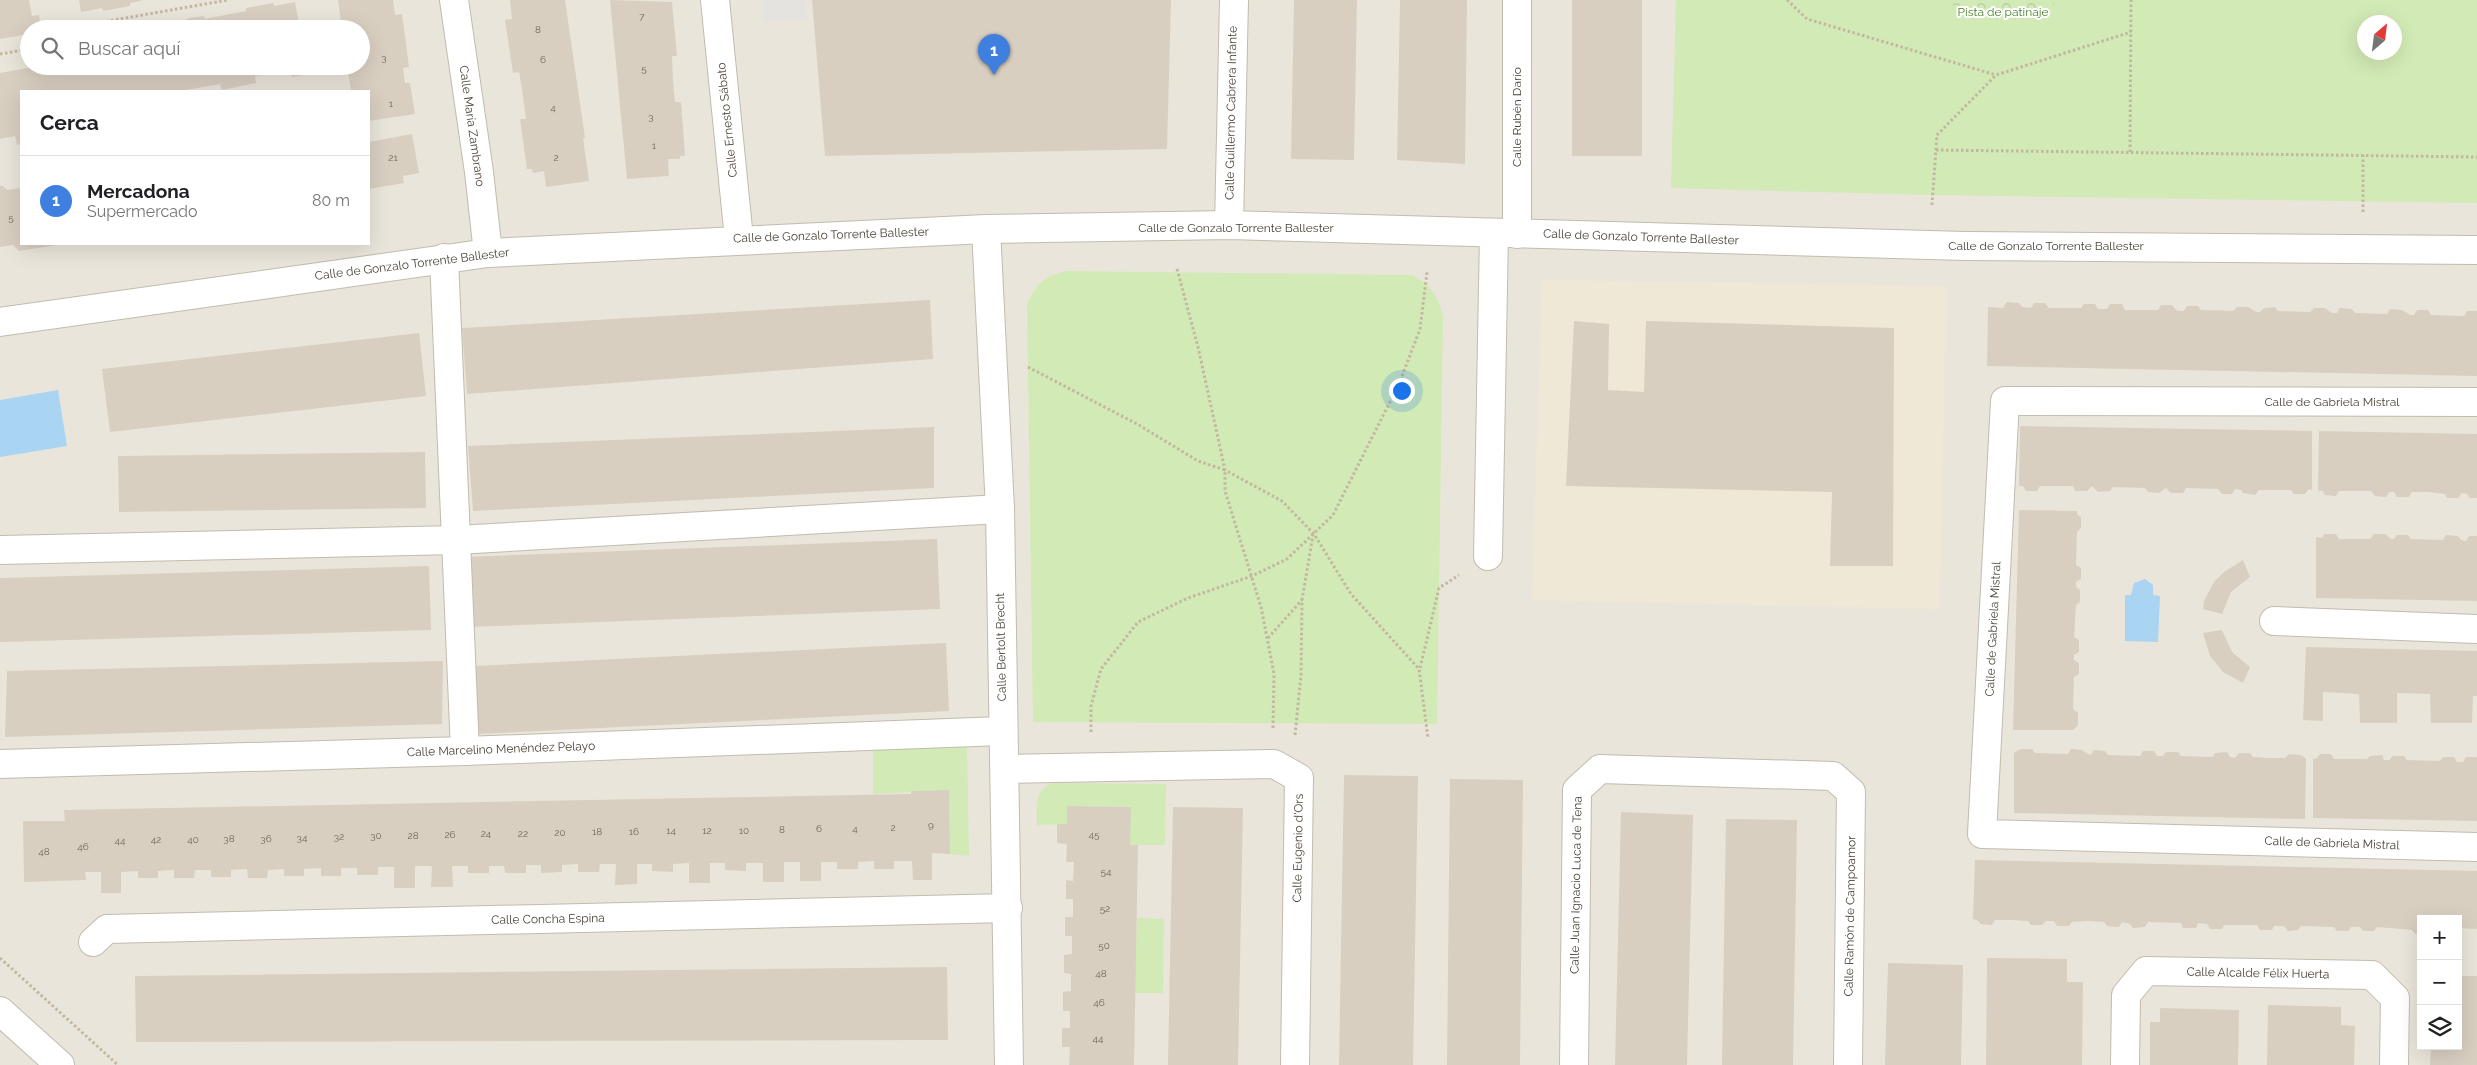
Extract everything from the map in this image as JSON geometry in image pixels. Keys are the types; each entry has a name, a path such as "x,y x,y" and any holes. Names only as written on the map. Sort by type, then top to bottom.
{"street":[{"name":"Calle María Zambrano","path":"454,0 479,172 488,253"},
{"name":"Calle Ernesto Sábato","path":"715,0 739,239"},
{"name":"Calle Guillermo Cabrera Infante","path":"1229,225 1234,0"},
{"name":"Calle Rubén Darío","path":"1488,556 1517,0"},
{"name":"Calle de Gonzalo Torrente Ballester","path":"0,322 488,253 739,239 986,229 1229,225 1965,246 2477,250"},
{"name":"Calle Bertolt Brecht","path":"986,229 1000,509 1002,731 1006,769 1009,1065"},
{"path":"444,258 465,751"},
{"name":"Calle de Gabriela Mistral","path":"2477,402 2005,401 1982,834 2477,848"},
{"path":"0,550 456,540 1000,509"},
{"path":"2274,621 2477,628"},
{"name":"Calle Marcelino Menéndez Pelayo","path":"0,764 465,751 1002,731"},
{"name":"Calle Eugenio d'Ors","path":"1006,769 1274,764 1299,778 1295,1065"},
{"name":"Calle Juan Ignacio Luca de Tena","path":"1574,1065 1577,790 1600,769 1833,776"},
{"name":"Calle Ramón de Campoamor","path":"1833,776 1852,792 1848,1065"},
{"name":"Calle Concha Espina","path":"93,942 107,929 1008,908"},
{"name":"Calle Alcalde Félix Huerta","path":"2125,1065 2126,995 2146,971 2372,975 2395,998 2394,1065"},
{"path":"0,1011 60,1065"}],"path":[{"path":"114,20 228,0"},
{"path":"1787,0 1807,20 1996,75"},
{"path":"2130,152 2132,0"},
{"path":"1932,205 1937,136 1996,75 2131,32"},
{"path":"0,54 20,51"},
{"path":"1936,150 2477,157"},
{"path":"2363,155 2363,212"},
{"path":"1178,269 1198,347 1225,470 1225,491 1252,576 1267,639 1274,674 1273,735"},
{"path":"1092,732 1091,706 1101,669 1138,622 1188,598 1252,576 1287,559 1333,515 1399,384 1420,329 1427,272"},
{"path":"1023,364 1137,424 1198,461 1225,470 1282,501 1314,534 1351,594 1420,669"},
{"path":"1295,736 1302,675 1302,600 1314,534"},
{"path":"1428,738 1420,669 1439,588 1488,556"},
{"path":"1267,639 1302,600"},
{"path":"0,958 118,1065"}],"shaded area":[{"path":"0,0 2477,0 2477,1065 0,1065"},
{"path":"763,0 806,0 807,19 764,22"},
{"path":"1542,280 1946,286 1940,609 1532,600"}],"green space":[{"path":"1676,0 2477,0 2477,203 1931,195 1671,188"},
{"name":"Pista de patinaje","path":"1947,0 2058,0 2039,15 2014,24 2001,25 1976,21 1965,15"},
{"path":"1065,271 1412,275 1429,287 1439,303 1443,317 1437,724 1033,722 1027,303 1034,290 1046,278"},
{"path":"967,746 969,856 950,854 949,790 873,794 873,749"},
{"path":"1054,783 1166,784 1165,845 1130,845 1130,807 1067,806 1067,824 1037,825 1037,806 1040,794 1043,789"},
{"path":"1137,918 1164,919 1163,993 1134,993"}],"water":[{"path":"58,390 67,446 0,457 0,400"},
{"path":"2145,579 2153,585 2153,595 2160,596 2158,642 2125,641 2125,595 2131,595 2134,583"}],"building":[{"path":"0,0 29,0 32,16 39,15 40,20 20,20 20,36 0,39"},
{"path":"79,0 141,1 130,3 130,6 103,11 102,8 81,12"},
{"path":"338,0 393,0 395,15 402,14 409,67 403,68 405,83 410,83 415,114 370,121 370,90 351,90 348,75 370,75 370,20 341,20"},
{"path":"510,0 565,0 585,138 583,138 589,181 546,187 544,171 533,173 532,169 527,169 520,119 526,119 523,96 519,72 513,73 505,20 512,19"},
{"path":"610,0 672,2 677,56 672,56 673,80 675,102 681,102 685,156 680,156 680,159 668,159 669,176 627,179"},
{"path":"812,0 1171,0 1167,149 825,156"},
{"path":"1294,0 1357,0 1354,160 1291,159"},
{"path":"1400,0 1467,0 1465,164 1397,160"},
{"path":"1572,0 1642,0 1642,156 1572,156"},
{"path":"295,2 298,20 185,20 204,16 205,19 246,11 246,8 273,3 274,6"},
{"path":"20,69 20,75 261,75 255,76 256,83 222,90 220,84 186,90 20,90 20,144 17,145 15,136 0,139 0,73"},
{"path":"412,134 419,173 403,176 404,183 370,189 370,142"},
{"path":"0,186 7,190 20,188 20,245 57,245 19,251 13,245 0,247"},
{"path":"930,300 933,359 467,394 462,328"},
{"path":"2007,302 2019,303 2022,307 2031,308 2034,303 2045,303 2049,308 2081,308 2084,304 2095,304 2098,309 2107,309 2110,304 2122,304 2125,310 2158,310 2161,305 2172,305 2176,310 2180,311 2184,311 2187,306 2198,306 2201,310 2233,311 2237,307 2248,307 2256,312 2260,312 2264,308 2275,307 2278,311 2310,312 2314,308 2325,308 2332,313 2337,313 2340,308 2352,309 2355,313 2387,314 2390,309 2402,310 2410,315 2414,315 2417,310 2428,310 2431,315 2464,316 2467,311 2477,311 2477,376 1987,366 1988,307 2003,308"},
{"path":"1574,321 1609,324 1608,390 1644,392 1646,321 1894,328 1893,566 1830,566 1832,492 1566,486"},
{"path":"419,333 426,396 110,432 102,369"},
{"path":"2020,426 2312,431 2312,490 2309,489 2305,494 2294,494 2291,490 2259,490 2255,495 2243,493 2241,490 2235,489 2232,494 2222,494 2218,489 2186,488 2183,493 2171,493 2166,488 2159,493 2148,492 2145,488 2113,487 2110,491 2098,492 2092,486 2087,491 2075,491 2073,486 2040,486 2037,491 2026,491 2023,486 2019,486"},
{"path":"934,427 934,488 473,511 468,446"},
{"path":"2319,431 2477,434 2477,498 2470,498 2467,494 2462,493 2458,498 2447,498 2445,494 2428,492 2412,492 2409,497 2397,497 2394,492 2389,492 2386,497 2375,496 2371,491 2339,491 2336,496 2325,495 2322,490 2318,491"},
{"path":"425,452 426,508 119,512 118,456"},
{"path":"2019,510 2077,511 2077,514 2081,517 2081,528 2077,532 2076,565 2081,568 2081,579 2076,582 2076,587 2080,590 2080,602 2076,605 2074,637 2079,640 2079,652 2074,655 2074,660 2079,663 2079,674 2074,677 2073,709 2078,713 2078,725 2073,730 2013,730"},
{"path":"2324,534 2336,534 2339,539 2370,539 2374,534 2385,534 2391,539 2394,539 2397,535 2408,535 2411,539 2443,540 2446,535 2458,536 2461,540 2466,541 2469,536 2477,536 2477,601 2316,598 2316,537 2322,538"},
{"path":"937,539 940,609 468,627 465,557"},
{"path":"2243,560 2250,577 2231,592 2222,614 2203,609 2204,601 2214,582 2224,572"},
{"path":"429,566 431,630 0,642 0,578"},
{"path":"2222,630 2232,652 2250,667 2243,683 2223,672 2210,656 2203,633"},
{"path":"946,643 949,711 477,734 474,666"},
{"path":"2306,647 2477,651 2477,696 2473,696 2472,723 2431,723 2430,694 2397,693 2397,723 2360,723 2359,694 2323,692 2323,721 2303,720"},
{"path":"443,661 442,724 5,737 7,671"},
{"path":"2021,749 2032,749 2035,753 2068,754 2071,749 2082,750 2091,755 2094,750 2105,751 2108,755 2140,756 2143,751 2154,751 2157,756 2163,756 2166,752 2178,752 2181,756 2213,757 2215,753 2227,752 2230,757 2235,758 2239,753 2250,753 2253,757 2269,758 2285,758 2289,754 2301,755 2306,759 2305,819 2014,813 2014,753"},
{"path":"2320,754 2331,754 2334,759 2367,759 2370,756 2382,755 2384,760 2389,760 2393,756 2404,756 2407,760 2440,761 2443,757 2454,757 2457,762 2463,762 2466,757 2477,757 2477,821 2313,818 2313,759 2317,758"},
{"path":"1344,775 1418,776 1413,1065 1339,1065"},
{"path":"1450,779 1523,780 1520,1065 1447,1065"},
{"path":"949,790 950,854 932,853 932,880 913,880 912,861 894,861 894,869 874,869 874,861 858,862 858,869 837,869 837,862 821,862 821,881 800,881 800,862 784,862 784,882 763,882 763,863 746,863 746,871 725,870 725,863 710,863 710,883 689,883 689,863 673,864 673,872 652,871 652,864 637,864 637,884 615,885 616,864 600,864 599,872 578,872 578,864 562,865 562,872 541,873 541,865 526,865 526,873 505,873 504,866 489,866 489,873 468,873 468,866 452,866 453,887 431,887 432,866 415,866 415,888 394,888 394,867 378,867 378,875 357,875 357,868 341,868 341,876 321,876 321,868 304,869 304,876 284,876 284,869 268,870 267,878 248,878 247,869 231,870 231,877 211,877 211,870 195,870 194,878 174,878 174,870 158,871 158,878 138,878 138,871 121,872 121,893 101,893 101,872 85,872 86,880 24,882 23,821 65,821 64,810 911,794 911,791"},
{"path":"1067,806 1131,807 1130,845 1138,845 1134,1065 1069,1065 1070,1047 1062,1047 1062,1028 1070,1028 1070,1011 1063,1011 1063,992 1071,991 1071,974 1064,973 1064,955 1072,954 1072,936 1065,936 1065,917 1073,917 1073,899 1066,899 1066,880 1073,881 1074,862 1066,862 1067,844 1057,843 1057,824 1067,824"},
{"path":"1173,807 1243,808 1238,1065 1168,1065"},
{"path":"1621,812 1693,815 1687,1065 1615,1065"},
{"path":"1726,819 1797,820 1793,1065 1722,1065"},
{"path":"1975,860 2477,871 2477,929 2462,928 2462,915 2417,915 2417,934 2415,934 2412,930 2377,927 2374,931 2363,931 2360,927 2351,927 2348,931 2337,931 2334,927 2301,926 2298,930 2288,931 2284,926 2274,926 2272,930 2260,930 2257,925 2224,925 2222,929 2210,929 2207,924 2198,923 2196,928 2183,928 2181,923 2148,922 2145,927 2133,928 2130,924 2122,922 2119,927 2107,926 2104,922 2088,921 2072,922 2069,926 2057,926 2054,921 2046,921 2042,925 2031,925 2028,921 1995,920 1992,925 1981,924 1973,919"},
{"path":"1987,958 2067,959 2067,982 2083,982 2082,1065 1986,1065"},
{"path":"1888,963 1963,965 1961,1065 1885,1065"},
{"path":"947,967 948,1040 136,1042 135,976"},
{"path":"2462,976 2477,976 2477,1065 2430,1065 2431,1050 2462,1050"},
{"path":"2268,1005 2341,1007 2341,1025 2355,1026 2354,1065 2267,1065"},
{"path":"2160,1008 2239,1010 2238,1065 2150,1065 2150,1022 2160,1022"}],"place":[{"name":"Mercadona","path":"994,75"}]}
